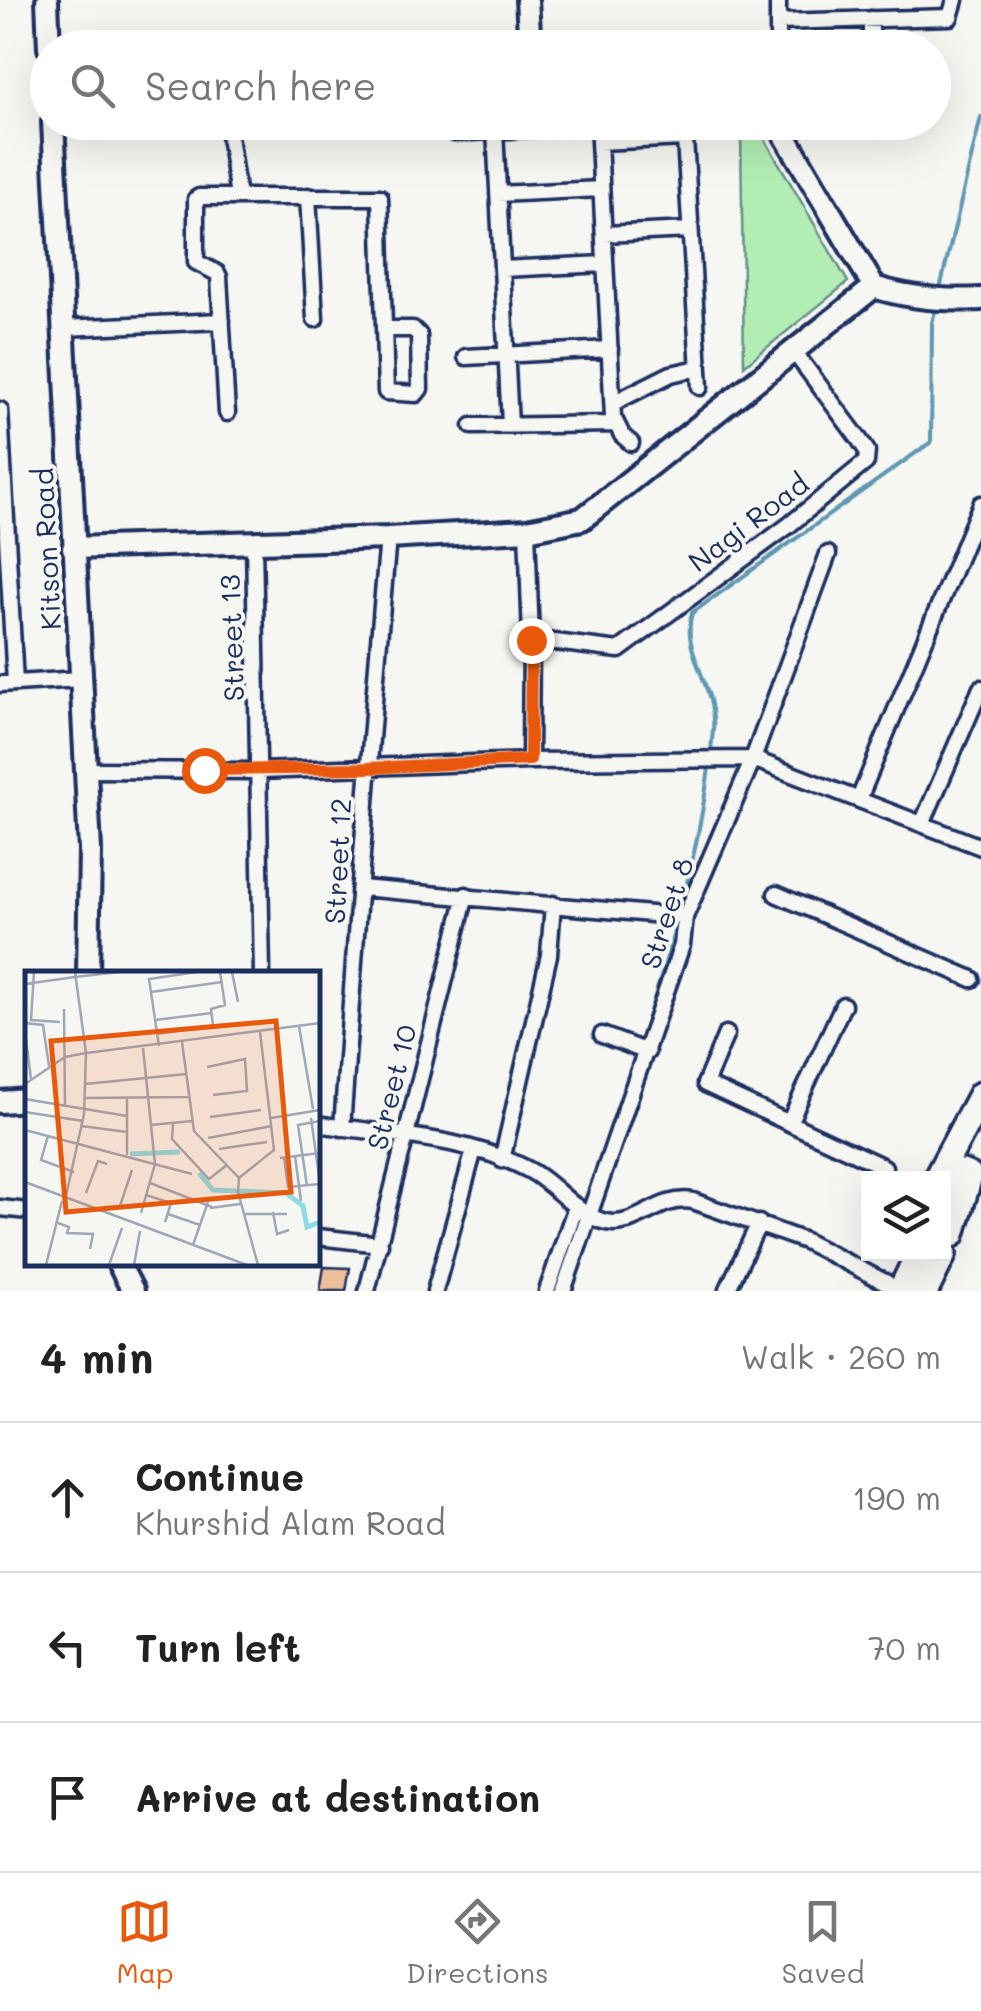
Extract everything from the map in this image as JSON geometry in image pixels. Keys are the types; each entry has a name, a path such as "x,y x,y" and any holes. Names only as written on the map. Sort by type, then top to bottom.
{"highway":[{"path":"941,1171 981,1095"},
{"path":"981,1126 975,1142 981,1148"},
{"path":"951,1190 958,1175 968,1176 951,1231"},
{"path":"951,1237 981,1179"},
{"path":"890,1288 898,1261"},
{"path":"890,1288 913,1261"},
{"path":"924,1291 939,1261"}],"street":[{"path":"46,0 48,30"},
{"path":"527,0 529,30"},
{"path":"778,0 779,30"},
{"path":"779,22 950,17 955,0"},
{"path":"871,19 871,30"},
{"name":"Kitson Road","path":"53,140 90,850 88,971"},
{"path":"230,140 238,196"},
{"path":"495,140 510,426"},
{"path":"613,140 599,142 613,402 615,424 632,444"},
{"path":"686,140 700,387"},
{"path":"788,140 874,286 895,294 951,301 981,299"},
{"path":"498,194 601,188"},
{"path":"227,413 218,273 196,262 198,196 380,197 386,392 416,394 420,389 419,335 413,329 385,329"},
{"path":"308,196 314,319"},
{"path":"604,234 690,230"},
{"path":"502,269 605,264"},
{"path":"73,548 527,530 582,518 874,286"},
{"path":"63,328 222,321"},
{"path":"466,357 610,349"},
{"name":"Nagi Road","path":"531,640 618,650 788,526 866,462 867,451 859,438 792,349"},
{"path":"613,402 672,374 698,368"},
{"path":"0,410 8,683 80,679"},
{"path":"472,426 615,424"},
{"path":"859,799 981,504"},
{"path":"527,530 530,760"},
{"name":"Street 12","path":"342,1128 362,888 367,768 388,538"},
{"name":"Street 13","path":"254,541 262,971"},
{"name":"Street 8","path":"563,1291 641,1049 682,944 679,916 753,758 828,554"},
{"path":"922,824 981,688"},
{"path":"85,770 260,771 530,760 753,758 981,847"},
{"path":"362,888 679,916"},
{"path":"776,894 972,980"},
{"name":"Street 10","path":"367,1291 466,895"},
{"path":"502,1160 548,955 553,904"},
{"path":"789,1123 843,1004"},
{"path":"726,1034 705,1084 884,1167"},
{"path":"602,1035 641,1049"},
{"path":"0,1102 25,1100"},
{"path":"320,1124 474,1150 530,1170 590,1216 620,1223 657,1205 681,1199 758,1223 840,1256 890,1288"},
{"path":"434,1291 474,1150"},
{"path":"547,1291 572,1202"},
{"path":"0,1208 25,1212"},
{"path":"727,1291 758,1223"},
{"path":"320,1237 380,1244"},
{"path":"120,1266 132,1291"}],"green space":[{"path":"741,140 765,140 848,282 744,366"}],"building":[{"path":"324,1267 350,1268 346,1291 320,1291"}],"waterway":[{"path":"939,293 981,117"},
{"path":"640,1044 686,889 709,770 713,714 691,642 692,613 931,442 932,323 936,307"},
{"path":"623,1096 637,1053"},
{"path":"586,1200 598,1166"}],"route":[{"path":"204,770 530,760 531,640"}]}
